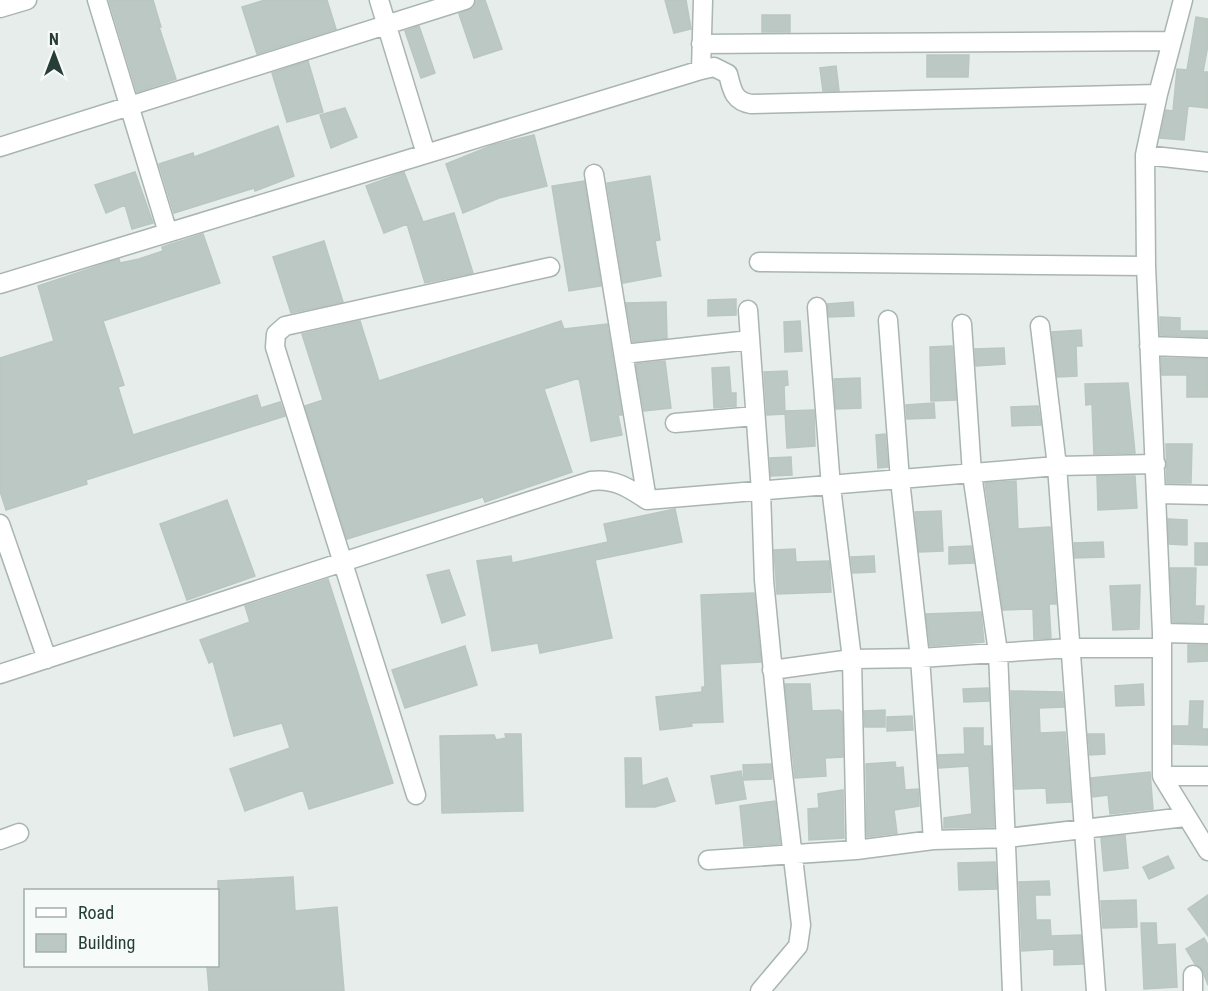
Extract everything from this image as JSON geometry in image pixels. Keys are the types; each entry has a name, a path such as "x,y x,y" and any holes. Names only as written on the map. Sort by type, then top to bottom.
{"street":[{"path":"0,8 27,0"},
{"path":"97,0 168,233"},
{"path":"379,0 426,154"},
{"path":"0,147 465,0"},
{"path":"701,70 703,0"},
{"path":"1183,0 1158,94 1146,155 1146,266 1162,641 1161,776 1208,851"},
{"path":"701,44 1172,41"},
{"path":"0,284 701,70 721,69 728,74 735,96 740,102 751,104 1158,94"},
{"path":"1146,155 1208,162"},
{"path":"594,174 647,500"},
{"path":"759,262 1146,266"},
{"path":"416,795 275,347 276,334 285,326 550,267"},
{"path":"817,307 831,486 852,659 856,850"},
{"path":"748,310 761,491 764,580 801,925 798,946 760,991"},
{"path":"888,320 900,480 920,658 933,840"},
{"path":"962,324 972,474 998,652 1012,991"},
{"path":"1040,326 1057,466 1086,827 1096,991"},
{"path":"624,354 750,340"},
{"path":"1149,346 1208,348"},
{"path":"675,423 756,416"},
{"path":"0,674 591,481 603,480 620,483 647,500 1057,466 1156,464"},
{"path":"1157,495 1208,495"},
{"path":"0,524 47,658"},
{"path":"772,670 852,659 920,658 1071,648 1162,641 1208,634"},
{"path":"1161,776 1208,777"},
{"path":"708,860 856,850 933,840 1007,838 1185,817"},
{"path":"0,840 19,833"}],"building":[{"path":"109,0 153,0 176,79 137,92"},
{"path":"265,0 327,0 336,29 257,54 242,7"},
{"path":"485,0 502,49 474,58 459,14 473,8 476,1"},
{"path":"665,0 686,0 691,29 674,33"},
{"path":"762,15 790,15 790,32 762,32"},
{"path":"1196,17 1208,19 1208,45 1203,72 1208,72 1208,108 1188,106 1184,140 1160,138 1166,110 1173,111 1177,69 1187,70"},
{"path":"419,26 435,73 421,78 405,31"},
{"path":"927,55 969,55 968,77 927,77"},
{"path":"308,61 323,112 287,122 272,73"},
{"path":"836,66 839,91 823,91 820,68"},
{"path":"345,108 357,137 331,148 320,115"},
{"path":"278,126 294,176 255,191 254,188 174,213 159,164 193,153 194,157"},
{"path":"534,135 547,186 499,198 463,213 446,164 493,145"},
{"path":"135,172 153,223 132,229 125,205 106,213 95,185"},
{"path":"404,172 423,222 454,213 473,273 425,283 407,224 384,233 366,186"},
{"path":"650,176 660,240 655,241 661,276 623,283 607,183"},
{"path":"584,181 601,286 569,291 552,186"},
{"path":"203,234 220,283 103,321 124,385 118,387 133,435 257,395 261,408 280,402 285,416 86,480 87,484 6,510 0,491 0,358 54,341 38,286 119,259 120,263 139,259 163,251 162,247"},
{"path":"324,241 343,302 291,313 273,257"},
{"path":"736,299 736,315 708,316 708,300"},
{"path":"666,302 667,338 633,342 626,303"},
{"path":"853,302 854,316 829,317 827,304"},
{"path":"1160,317 1180,318 1180,331 1208,331 1208,337 1160,335"},
{"path":"360,321 379,381 561,321 564,329 607,324 622,415 618,415 622,435 591,441 579,378 544,389 572,472 485,502 483,497 347,539 305,406 323,400 302,334"},
{"path":"800,321 802,351 785,352 784,322"},
{"path":"1081,330 1082,346 1076,346 1077,376 1057,377 1052,332"},
{"path":"952,346 956,400 931,401 930,347"},
{"path":"1004,348 1005,364 976,366 975,349"},
{"path":"1161,358 1208,359 1208,397 1187,397 1187,375 1162,375"},
{"path":"665,361 671,408 644,411 636,364"},
{"path":"729,367 731,393 736,393 736,406 714,408 712,368"},
{"path":"787,371 788,385 784,386 785,414 767,415 764,372"},
{"path":"860,378 861,408 836,409 834,379"},
{"path":"1128,383 1135,453 1094,454 1092,404 1086,405 1085,384"},
{"path":"934,403 935,418 907,419 906,405"},
{"path":"1038,406 1041,425 1012,426 1011,407"},
{"path":"814,410 815,446 787,448 785,411"},
{"path":"885,434 888,467 878,468 876,435"},
{"path":"1166,444 1192,444 1191,483 1167,483"},
{"path":"791,457 792,475 771,476 770,458"},
{"path":"1097,476 1135,476 1137,508 1098,510"},
{"path":"1016,481 1018,529 1050,527 1056,604 1049,604 1051,638 1034,639 1033,609 1003,610 985,483"},
{"path":"227,500 255,576 187,600 160,524"},
{"path":"675,509 682,542 595,560 612,638 540,653 538,643 492,651 477,561 511,556 512,563 608,542 604,524"},
{"path":"941,511 943,551 919,552 915,512"},
{"path":"1168,519 1187,520 1187,545 1169,544"},
{"path":"1103,542 1104,557 1075,558 1074,543"},
{"path":"1195,543 1208,543 1208,565 1195,565"},
{"path":"971,546 974,563 949,564 949,547"},
{"path":"795,549 796,562 829,561 831,592 777,594 774,550"},
{"path":"874,556 875,572 853,573 851,557"},
{"path":"1170,568 1196,568 1195,606 1204,606 1203,623 1173,622"},
{"path":"449,570 465,615 442,623 427,575"},
{"path":"328,579 393,783 309,809 303,790 245,811 230,769 290,748 282,723 234,736 213,661 209,663 200,640 250,622 245,606"},
{"path":"1140,585 1139,629 1113,630 1110,586"},
{"path":"754,593 761,662 720,664 723,722 691,723 692,726 660,730 656,697 702,692 702,687 705,687 701,595"},
{"path":"981,612 984,642 930,646 926,614"},
{"path":"1188,645 1208,645 1208,661 1188,662"},
{"path":"465,646 477,685 405,708 392,670"},
{"path":"785,684 810,684 812,711 839,710 842,712 843,757 825,758 826,776 795,778"},
{"path":"1143,684 1144,705 1116,706 1115,686"},
{"path":"988,688 989,701 964,702 963,689"},
{"path":"1011,691 1062,692 1064,707 1039,708 1040,733 1065,732 1071,802 1047,803 1046,788 1015,789"},
{"path":"1190,701 1203,701 1202,729 1208,729 1208,745 1173,744 1173,726 1189,726"},
{"path":"885,710 885,727 865,727 864,711"},
{"path":"912,716 913,730 887,731 887,717"},
{"path":"964,728 983,728 983,746 991,746 994,827 944,828 944,818 972,814 969,766 939,768 938,755 965,754"},
{"path":"505,734 521,734 523,811 442,813 440,736 494,735 496,740 506,738"},
{"path":"1088,734 1104,734 1105,754 1090,755"},
{"path":"625,758 641,758 642,786 667,778 675,801 655,807 626,807"},
{"path":"895,762 896,768 903,767 905,790 918,789 919,806 894,810 897,833 867,837 866,764"},
{"path":"771,764 772,779 744,780 743,765"},
{"path":"741,771 746,799 716,804 711,776"},
{"path":"1150,772 1153,809 1110,814 1108,795 1093,797 1091,778"},
{"path":"843,790 844,838 809,840 808,809 819,808 818,794"},
{"path":"775,801 780,844 744,846 740,806"},
{"path":"1125,835 1128,868 1104,871 1101,838"},
{"path":"1168,856 1174,868 1149,879 1143,867"},
{"path":"995,862 997,889 959,890 958,863"},
{"path":"293,877 295,911 337,907 344,991 209,991 207,967 219,967 218,881"},
{"path":"1049,881 1050,895 1035,895 1036,920 1050,920 1051,936 1081,935 1083,964 1054,965 1054,949 1022,951 1019,882"},
{"path":"1208,895 1208,936 1188,909"},
{"path":"1136,900 1137,927 1103,928 1101,901"},
{"path":"1141,923 1156,923 1157,945 1175,944 1177,987 1144,989"},
{"path":"1204,938 1208,945 1208,985 1202,969 1195,964 1186,949"}]}
